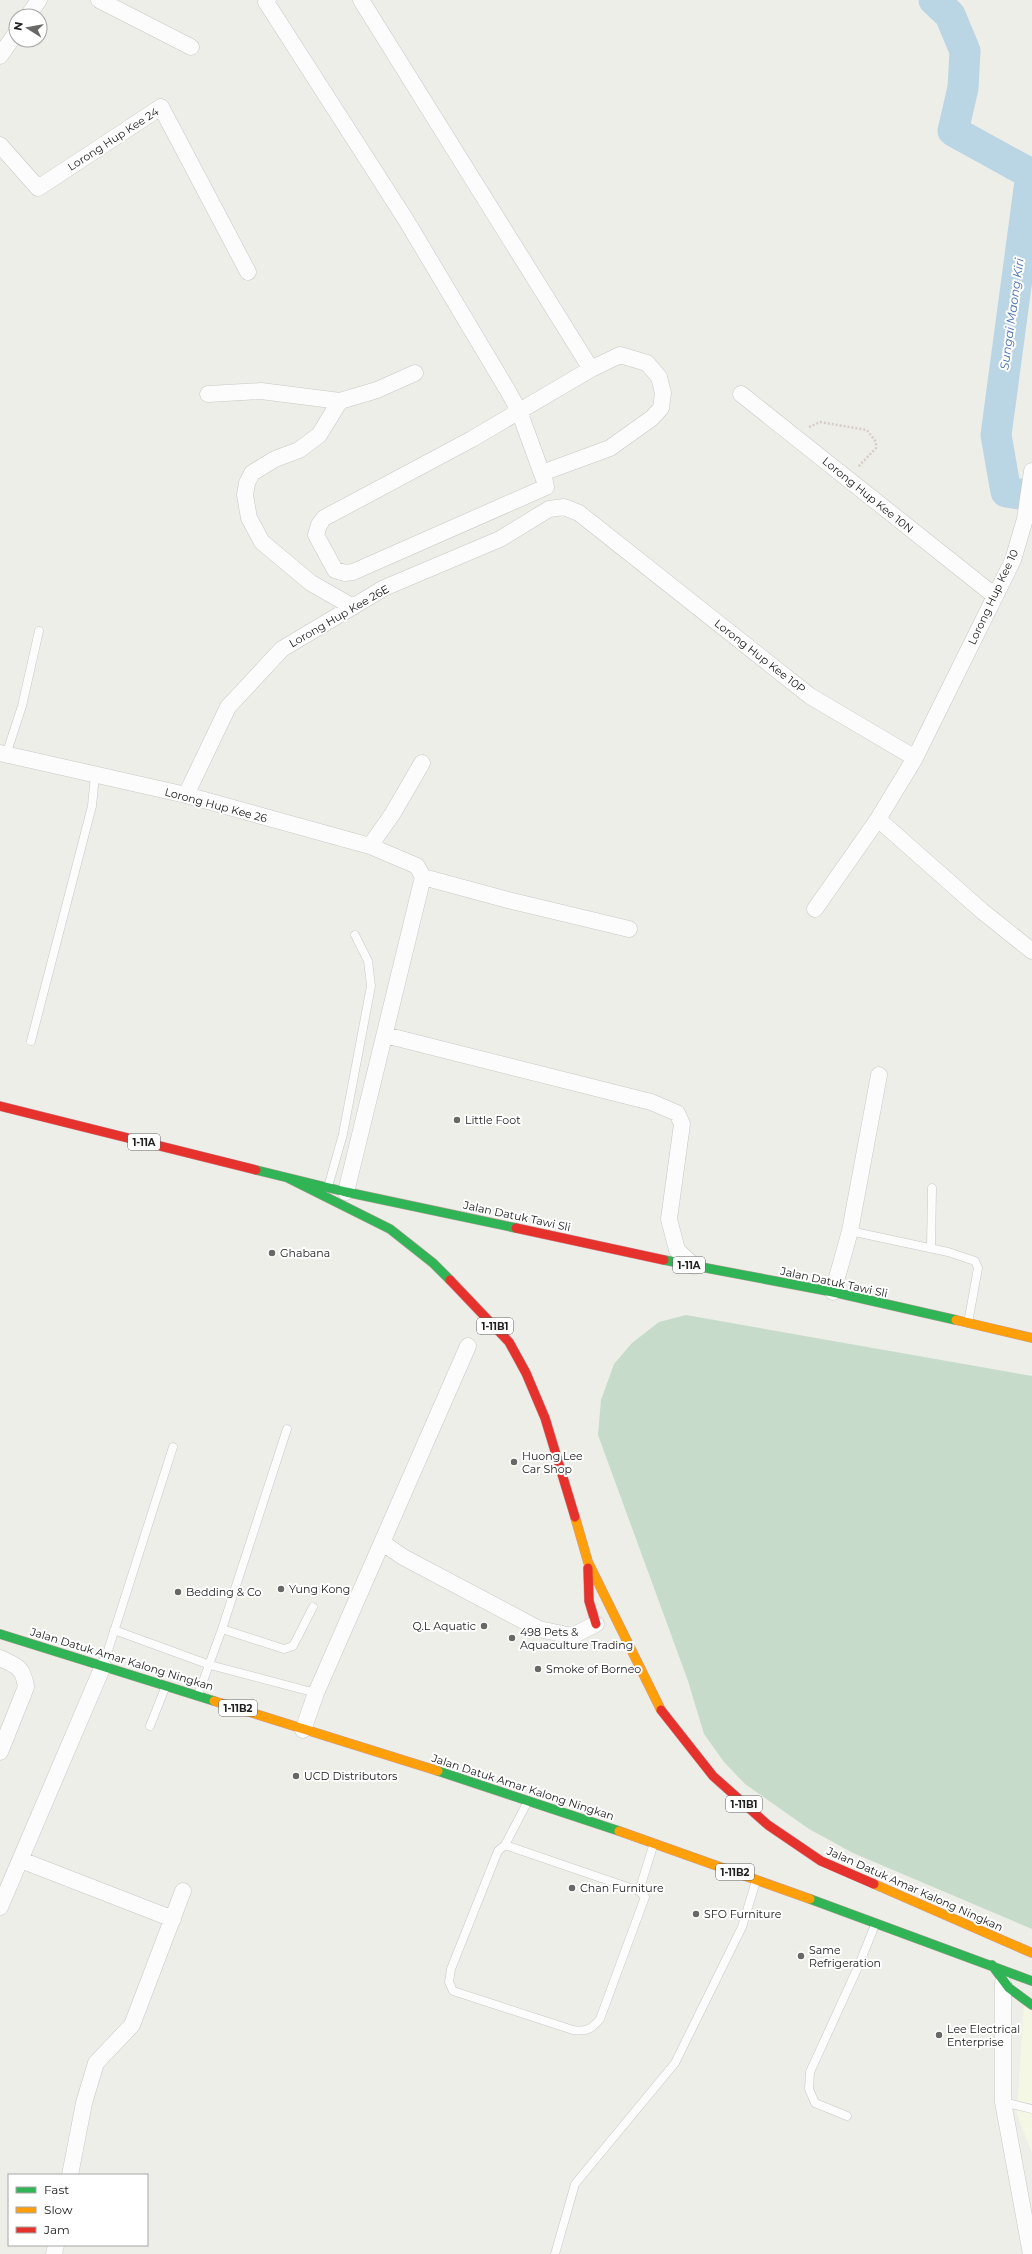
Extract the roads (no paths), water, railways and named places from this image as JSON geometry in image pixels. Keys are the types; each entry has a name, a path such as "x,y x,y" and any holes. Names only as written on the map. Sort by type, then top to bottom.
{"highway":[{"name":"Jalan Datuk Tawi Sli","path":"0,1106 328,1188 694,1266 834,1292 1032,1338"},
{"name":"Jalan Datuk Amar Kalong Ningkan","path":"288,1178 390,1229 433,1262 509,1342 526,1373 545,1418 588,1562 635,1653 658,1705 713,1776 768,1825 821,1861 1032,1953"},
{"path":"588,1562 589,1600 596,1624"},
{"name":"Jalan Datuk Amar Kalong Ningkan","path":"0,1634 198,1695 654,1842 875,1925 992,1965 1032,1981"},
{"path":"974,1928 1032,1943"},
{"path":"992,1965 1003,1983 1018,1998 1032,2005"}],"street":[{"path":"100,0 191,47"},
{"path":"361,0 591,369"},
{"path":"267,1 406,220 519,411 555,508"},
{"path":"0,56 8,44"},
{"name":"Lorong Hup Kee 24","path":"0,145 38,188 161,107 248,272"},
{"path":"620,356 647,363 659,377 663,393 661,408 652,418 610,448 372,564 353,572 344,573 336,570 316,535 319,525 324,518 519,411 591,369 620,356"},
{"path":"208,394 261,391 340,401 377,390 415,373"},
{"name":"Lorong Hup Kee 10N","path":"741,394 995,596"},
{"path":"340,401 319,435 298,450 275,460 252,473 247,483 244,495 249,518 262,542 311,582 353,607"},
{"name":"Lorong Hup Kee 10","path":"915,758 1013,560 1026,519 1032,471"},
{"name":"Lorong Hup Kee 10P","path":"555,508 564,507 579,513 810,696 915,758"},
{"name":"Lorong Hup Kee 26E","path":"186,796 228,707 282,649 384,588 500,539 532,519 555,508"},
{"path":"372,564 384,588"},
{"name":"Lorong Hup Kee 26","path":"3,754 186,796 370,846 417,866 423,877"},
{"path":"815,909 878,819 915,758"},
{"path":"370,846 393,813 422,763"},
{"path":"878,819 982,912 1032,951"},
{"path":"346,1192 423,877 508,900 630,928"},
{"path":"385,1035 651,1102 677,1113 682,1124 669,1219 677,1250 694,1266"},
{"path":"834,1292 850,1231 879,1076"},
{"path":"303,1730 316,1693 468,1346"},
{"path":"383,1543 403,1557 539,1630 572,1636 596,1624"},
{"path":"0,1658 18,1666 24,1676 26,1687 0,1752"},
{"path":"0,1907 103,1666"},
{"path":"21,1860 172,1919"},
{"path":"70,2174 84,2103 96,2063 132,2025 183,1891"},
{"path":"1003,1983 1003,2102 1031,2254"}],"lane":[{"path":"3,754 22,706 39,631"},
{"path":"31,1041 92,806 95,775"},
{"path":"328,1188 343,1134 370,986 368,961 355,936"},
{"path":"931,1248 932,1188"},
{"path":"850,1231 931,1248 968,1257 975,1261 978,1268 968,1323"},
{"path":"198,1695 222,1629 287,1428"},
{"path":"103,1666 173,1447"},
{"path":"222,1629 284,1649 293,1646 313,1608"},
{"path":"114,1630 210,1665 316,1693"},
{"path":"150,1726 166,1685"},
{"path":"505,1845 639,1891 645,1897 600,2019 593,2028 584,2032 573,2030 452,1991 449,1982 451,1968 498,1851 505,1845 528,1801"},
{"path":"639,1891 654,1842"},
{"path":"555,2254 575,2184 675,2063 742,1927 756,1880"},
{"path":"847,2116 815,2104 809,2089 810,2072 858,1967 875,1925"},
{"path":"1003,2102 1032,2109"}],"waterway":[{"name":"Sungai Maong Kiri","path":"934,0 950,15 965,51 963,88 953,131 1031,174 996,435 1006,492 1032,496"}],"place":[{"name":"Little Foot","path":"457,1120"},
{"name":"Ghabana","path":"272,1253"},
{"name":"Huong Lee Car Shop","path":"514,1462"},
{"name":"Yung Kong","path":"281,1589"},
{"name":"Bedding & Co","path":"178,1592"},
{"name":"Q.L Aquatic","path":"484,1626"},
{"name":"498 Pets & Aquaculture Trading","path":"512,1638"},
{"name":"Smoke of Borneo","path":"538,1669"},
{"name":"UCD Distributors","path":"296,1776"},
{"name":"Chan Furniture","path":"572,1888"},
{"name":"SFO Furniture","path":"696,1914"},
{"name":"Same Refrigeration","path":"801,1956"},
{"name":"Lee Electrical Enterprise","path":"939,2035"}]}
